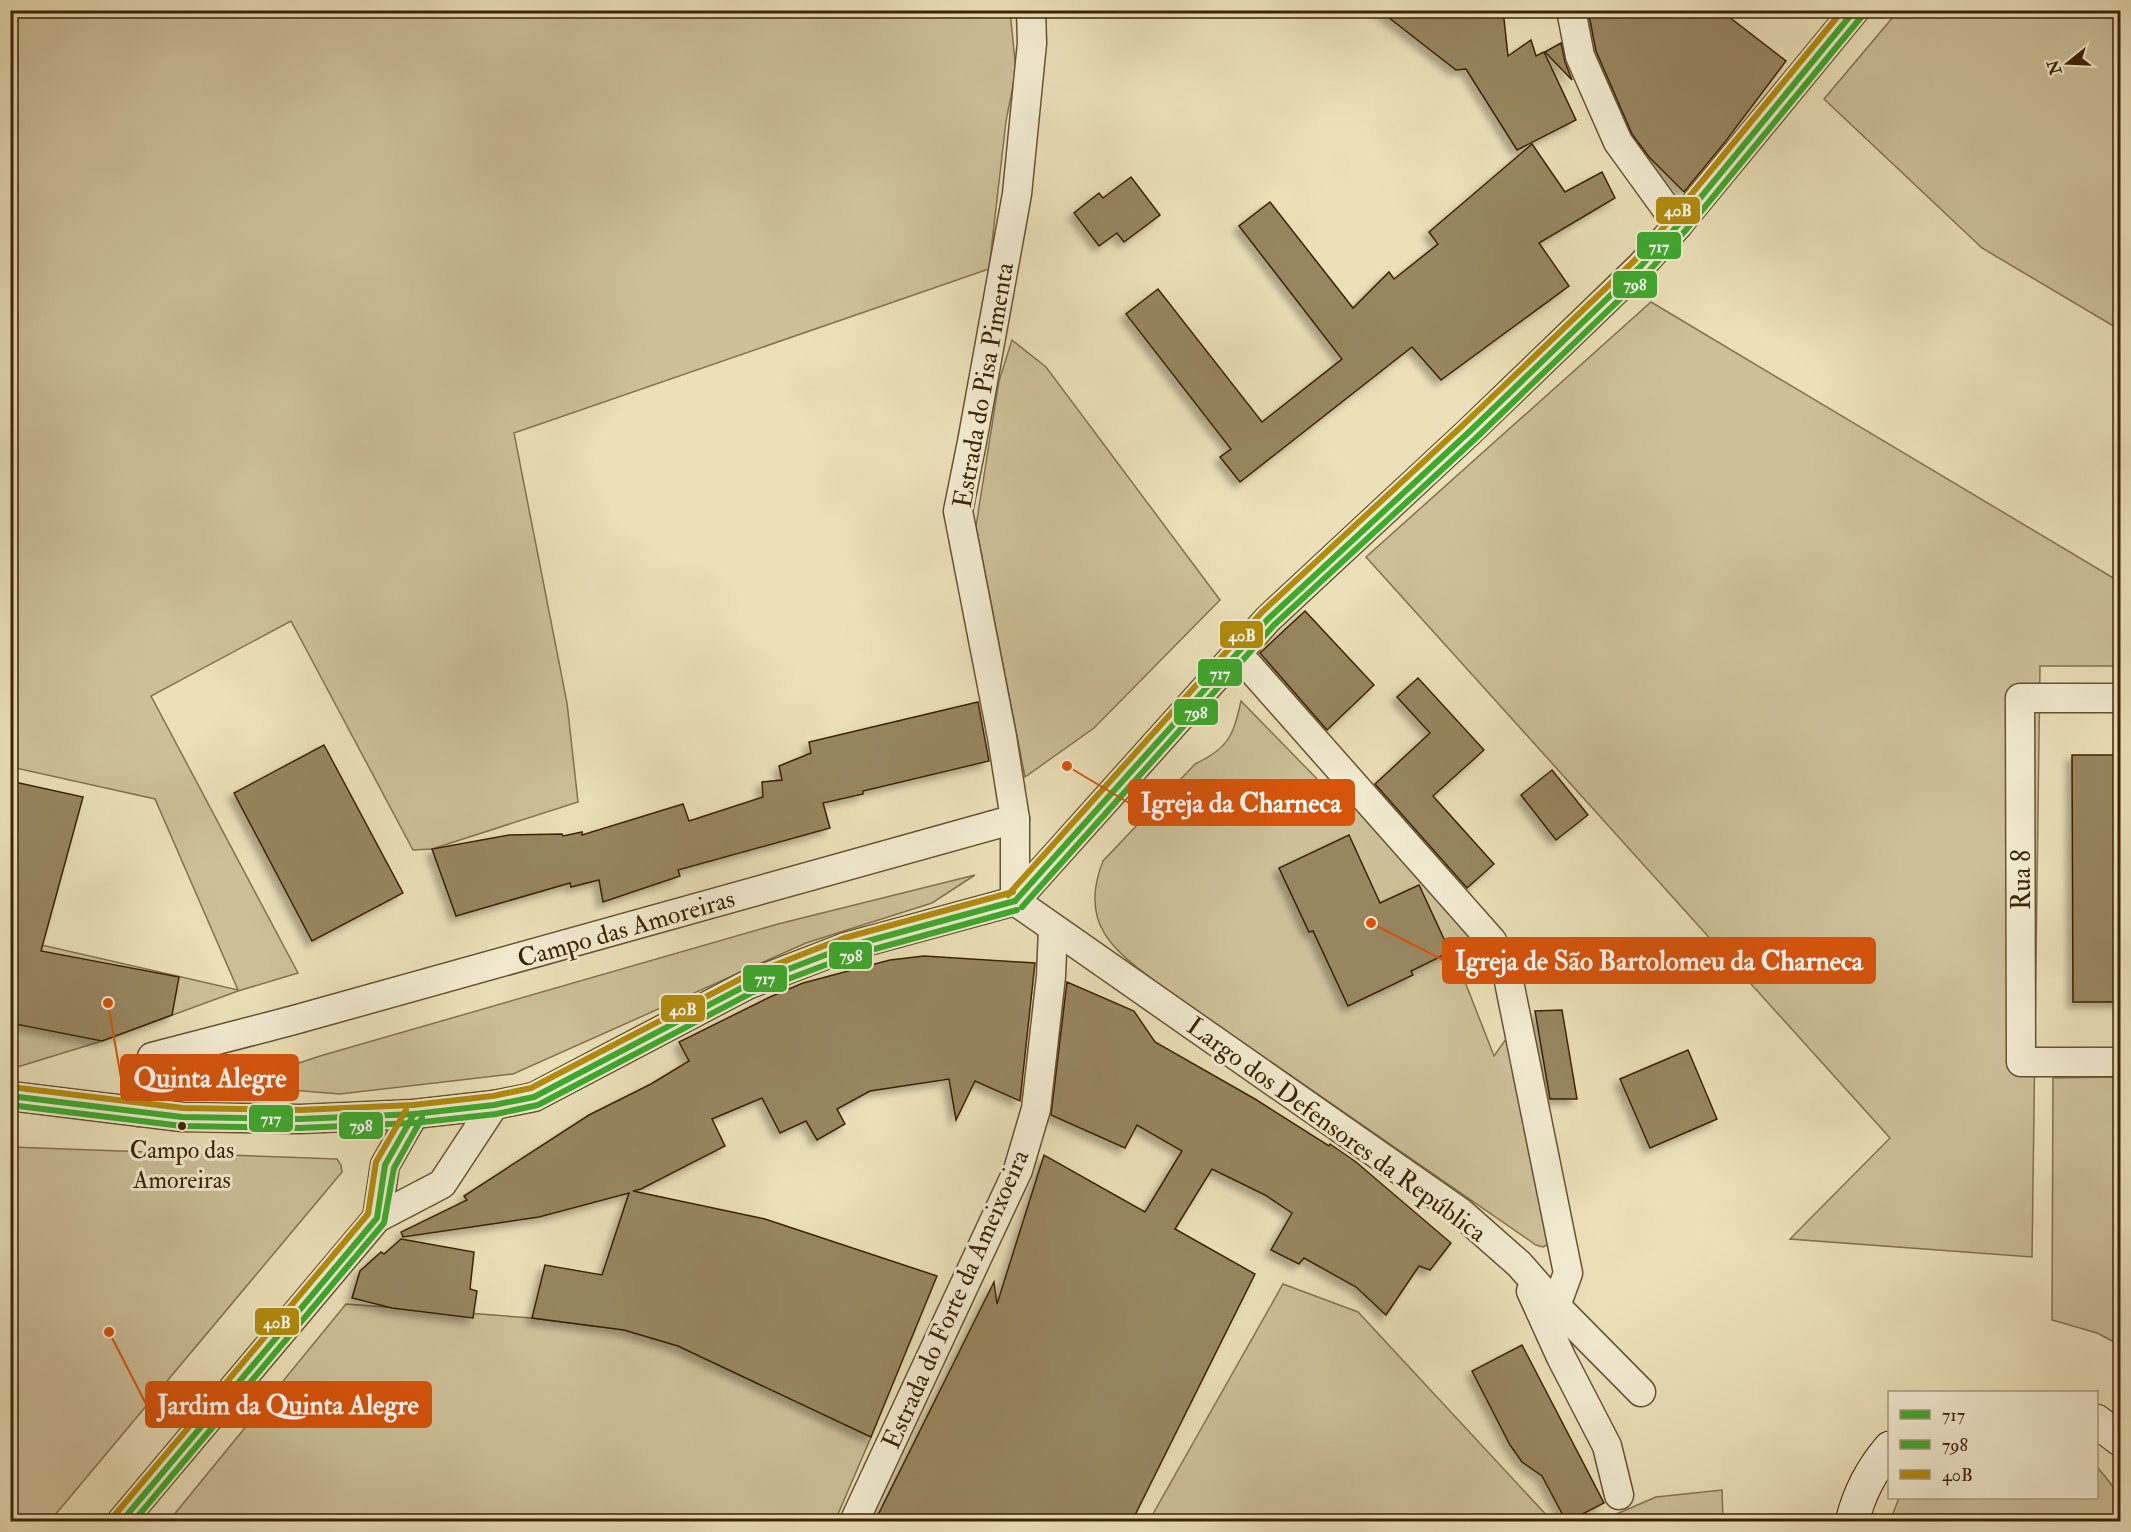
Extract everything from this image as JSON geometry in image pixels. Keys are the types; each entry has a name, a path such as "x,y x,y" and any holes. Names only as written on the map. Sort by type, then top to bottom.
{"main road":[{"path":"1852,1521 1866,1481 1888,1451"}],"street":[{"name":"Estrada do Pisa Pimenta","path":"1015,901 1015,819 1002,737 958,511 1017,194 1032,43 1031,10"},
{"path":"1570,10 1580,56 1618,142 1678,225"},
{"path":"10,1096 182,1117 300,1119 414,1114 494,1105 534,1097 747,985 846,947 1015,901 1268,619 1469,432 1641,266 1678,225 1855,10"},
{"path":"1238,654 1492,942 1506,967 1568,1273 1556,1306"},
{"name":"Rua 8","path":"2121,698 2020,698 2021,1062 2121,1062"},
{"name":"Campo das Amoreiras","path":"139,1112 143,1080 152,1058 1015,819"},
{"name":"Largo dos Defensores da República","path":"1015,901 1460,1212 1519,1264 1556,1306 1641,1392"},
{"name":"Estrada do Forte da Ameixoeira","path":"854,1521 1018,1170 1036,1109 1051,976 1053,929"},
{"path":"121,1521 377,1218 442,1184 494,1105"},
{"path":"377,1218 385,1165 414,1114"},
{"path":"1519,1264 1561,1357 1607,1446 1619,1495"}],"shaded area":[{"path":"1899,10 2120,11 2120,330 1982,248 1824,99"},
{"path":"11,11 1010,11 1016,71 1006,121 989,269 514,433 567,703 578,802 432,849 413,850 291,621 151,696 298,973 238,991 102,1041 11,1069 11,938 238,990 155,799 11,767"},
{"path":"1651,302 2120,582 2120,666 2040,666 2032,1257 1790,1239 1890,1138 1366,557"},
{"path":"1012,340 1046,367 1220,600 1094,728 1025,777 976,526 999,381"},
{"path":"1241,701 1321,783 1343,777 1405,846 1484,957 1460,969 1494,1056 1506,1039 1549,1235 1547,1245 1543,1247 1536,1245 1164,988 1131,962 1106,935 1098,920 1095,903 1096,884 1103,861 1195,764 1215,752 1228,740"},
{"path":"975,875 932,903 806,943 513,1074 340,1094 240,1086 254,1078 320,1056 778,924"},
{"path":"2120,1077 2120,1345 2097,1333 2052,1320 2053,1078"},
{"path":"11,1147 337,1159 342,1172 50,1521 11,1521"},
{"path":"1283,1284 1358,1312 1552,1521 1149,1521"},
{"path":"346,1304 532,1318 624,1330 678,1346 871,1437 835,1521 168,1522"},
{"path":"2098,1468 2116,1491 2120,1521 1890,1521 1899,1499 2098,1499"},
{"path":"1722,1490 1723,1521 1600,1521 1656,1497"}],"building":[{"path":"1379,10 1503,10 1508,56 1531,40 1536,56 1544,52 1576,120 1517,150 1466,69 1456,70"},
{"path":"1588,10 1720,10 1786,61 1684,192 1649,157 1632,134 1596,51"},
{"path":"1561,43 1565,62 1572,80 1545,52"},
{"path":"1532,144 1565,192 1602,172 1615,198 1539,243 1569,286 1441,380 1412,347 1240,482 1220,457 1231,449 1126,314 1158,289 1262,422 1342,359 1239,226 1270,202 1353,308 1389,272 1394,279 1438,244 1429,232"},
{"path":"1131,177 1160,215 1124,242 1117,233 1099,246 1074,213 1099,193 1103,198"},
{"path":"1305,611 1374,685 1327,730 1260,653"},
{"path":"1418,678 1484,750 1433,796 1494,864 1467,888 1375,784 1430,733 1397,697"},
{"path":"978,702 989,761 863,791 863,794 823,803 830,828 678,870 680,876 603,902 599,880 571,887 570,883 456,916 432,849 509,835 562,834 563,836 582,832 582,835 683,804 689,821 763,797 762,782 782,780 779,766 811,753 809,742"},
{"path":"324,745 403,893 312,941 234,793"},
{"path":"2072,755 2121,755 2121,1002 2073,1002"},
{"path":"1552,770 1588,815 1556,840 1521,795"},
{"path":"10,781 83,797 41,951 179,977 172,1015 102,1041 10,1023"},
{"path":"1349,835 1380,903 1419,885 1450,952 1411,971 1413,975 1348,1006 1313,931 1309,932 1279,868"},
{"path":"924,956 1035,963 1020,1101 975,1081 956,1120 949,1079 870,1091 837,1109 845,1124 817,1140 806,1121 780,1133 762,1098 712,1119 725,1146 633,1191 765,1219 937,1276 871,1437 678,1346 624,1330 532,1318 545,1265 602,1275 629,1193 539,1217 403,1237 401,1232 467,1200 464,1196 589,1115 651,1084 689,1061 679,1042 803,983 890,960"},
{"path":"1067,982 1134,1011 1155,1042 1255,1099 1329,1146 1330,1144 1356,1162 1451,1243 1430,1270 1419,1266 1386,1315 1356,1287 1304,1258 1299,1264 1271,1250 1292,1213 1265,1195 1212,1169 1175,1229 1255,1274 1132,1521 875,1521 994,1282 997,1304 1044,1155 1145,1212 1182,1151 1137,1125 1125,1148 1051,1115"},
{"path":"1562,1010 1577,1099 1550,1099 1535,1011"},
{"path":"1688,1050 1717,1119 1650,1148 1620,1079"},
{"path":"401,1239 474,1252 470,1289 477,1291 473,1318 392,1308 352,1298 360,1271 381,1252 384,1254"},
{"path":"1522,1345 1604,1503 1569,1521 1566,1521 1542,1476 1522,1462 1510,1445 1472,1371"}],"transit line":[{"name":"40B","path":"1008,895 1262,612 1463,425 1635,260 1843,10"},
{"name":"717","path":"1015,901 1268,619 1469,432 1641,266 1678,225 1855,10"},
{"name":"798","path":"1022,907 1274,625 1475,439 1648,272 1685,231 1862,16"},
{"name":"40B","path":"11,1087 183,1108 300,1110 413,1105 493,1096 531,1088 744,977 844,938 1013,892"},
{"name":"717","path":"10,1096 182,1117 300,1119 414,1114 494,1105 534,1097 747,985 846,947 1015,901"},
{"name":"798","path":"10,1105 182,1126 300,1128 414,1123 496,1114 538,1105 751,993 849,956 1017,910"},
{"name":"40B","path":"114,1516 368,1214 376,1162 406,1110"},
{"name":"717","path":"121,1522 377,1218 385,1165 414,1114"},
{"name":"798","path":"133,1522 384,1223 394,1168 422,1118"}],"place":[{"name":"Igreja da Charneca","path":"1067,766"},
{"name":"Igreja de São Bartolomeu da Charneca","path":"1371,923"},
{"name":"Quinta Alegre","path":"108,1003"},
{"name":"Campo das Amoreiras","path":"182,1126"},
{"name":"Jardim da Quinta Alegre","path":"109,1332"}]}
